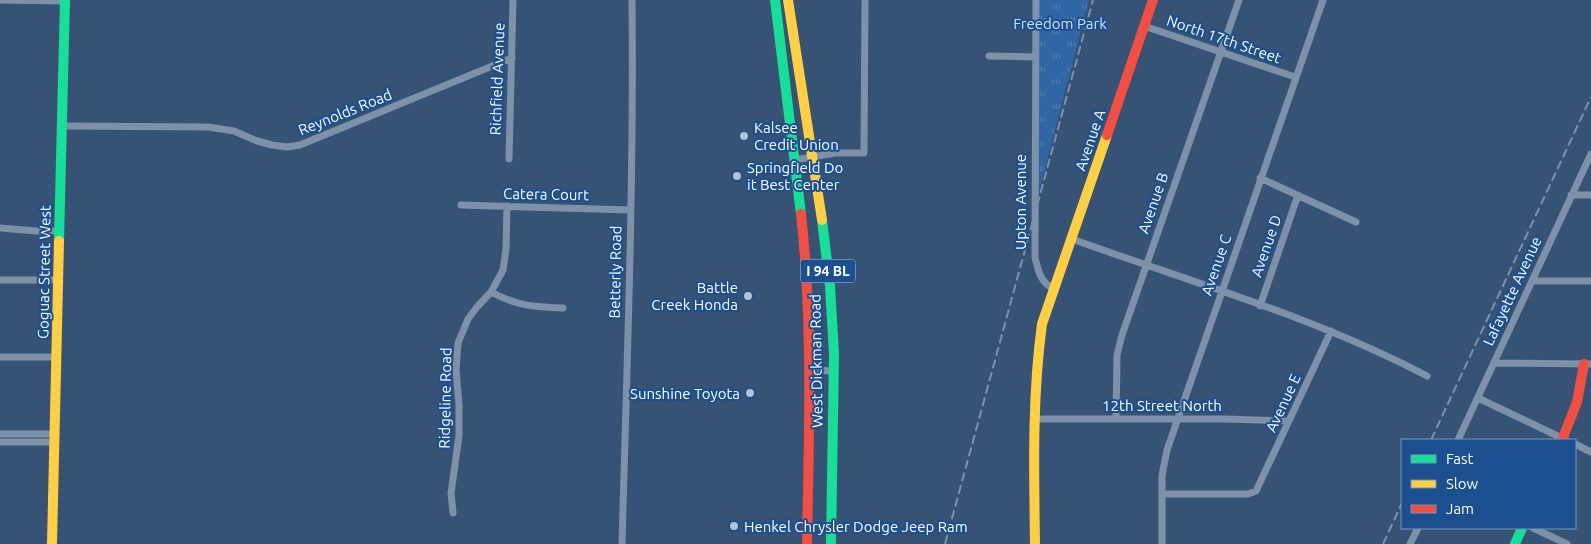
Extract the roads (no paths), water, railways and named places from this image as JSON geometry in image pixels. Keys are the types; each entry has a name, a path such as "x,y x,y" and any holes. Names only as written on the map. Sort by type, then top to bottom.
{"street":[{"path":"0,0 65,0"},
{"name":"Goguac Street West","path":"52,544 65,0"},
{"name":"Richfield Avenue","path":"509,159 513,0"},
{"name":"Betterly Road","path":"622,544 631,210 632,0"},
{"name":"West Dickman Road","path":"788,0 823,216 830,296 834,371 831,544"},
{"path":"795,160 835,153 864,154 865,0"},
{"name":"Upton Avenue","path":"1036,0 1035,257 1043,282 1055,290"},
{"name":"Avenue A","path":"1055,290 1153,0"},
{"name":"Avenue B","path":"1116,419 1117,355 1122,335 1239,0"},
{"name":"Avenue C","path":"1162,544 1164,462 1177,419 1322,0"},
{"name":"West Dickman Road","path":"774,2 795,160 807,292 809,370 808,544"},
{"name":"North 17th Street","path":"1144,26 1295,77"},
{"path":"989,56 1036,57"},
{"name":"Reynolds Road","path":"62,126 208,127 234,131 257,141 287,147 311,142 512,58"},
{"name":"Lafayette Avenue","path":"1458,439 1591,154"},
{"path":"1260,178 1356,222"},
{"name":"Avenue D","path":"1260,306 1298,195"},
{"path":"1572,195 1591,195"},
{"name":"Catera Court","path":"461,205 631,210"},
{"name":"Ridgeline Road","path":"453,513 451,493 459,436 456,370 458,343 468,319 492,292 498,281 505,259 507,206"},
{"path":"0,228 60,230"},
{"path":"1072,239 1331,331 1384,354 1427,376"},
{"path":"0,280 59,280"},
{"path":"1532,281 1591,281"},
{"path":"1035,544 1037,352 1042,324 1055,290"},
{"path":"492,292 517,304 532,307 563,308"},
{"name":"Avenue E","path":"1162,494 1253,493 1259,486 1331,331"},
{"path":"0,357 57,357"},
{"path":"1494,363 1588,364 1578,402 1564,439"},
{"path":"809,370 834,371"},
{"path":"1478,398 1562,439"},
{"name":"12th Street North","path":"1035,419 1289,421"},
{"path":"0,434 55,438"},
{"path":"0,442 55,438"},
{"path":"1576,444 1591,452"},
{"path":"1410,544 1418,529"},
{"path":"1515,544 1522,529"},
{"path":"1535,529 1567,544"}],"railway":[{"path":"945,544 1093,0"},
{"path":"1431,439 1591,97"},
{"path":"1383,544 1401,505"}],"place":[{"name":"Kalsee Credit Union","path":"744,136"},
{"name":"Springfield Do it Best Center","path":"737,176"},
{"name":"Battle Creek Honda","path":"748,296"},
{"name":"Sunshine Toyota","path":"750,393"},
{"name":"Henkel Chrysler Dodge Jeep Ram","path":"734,526"}],"park label":[{"name":"Freedom Park","path":"1060,23"}]}
